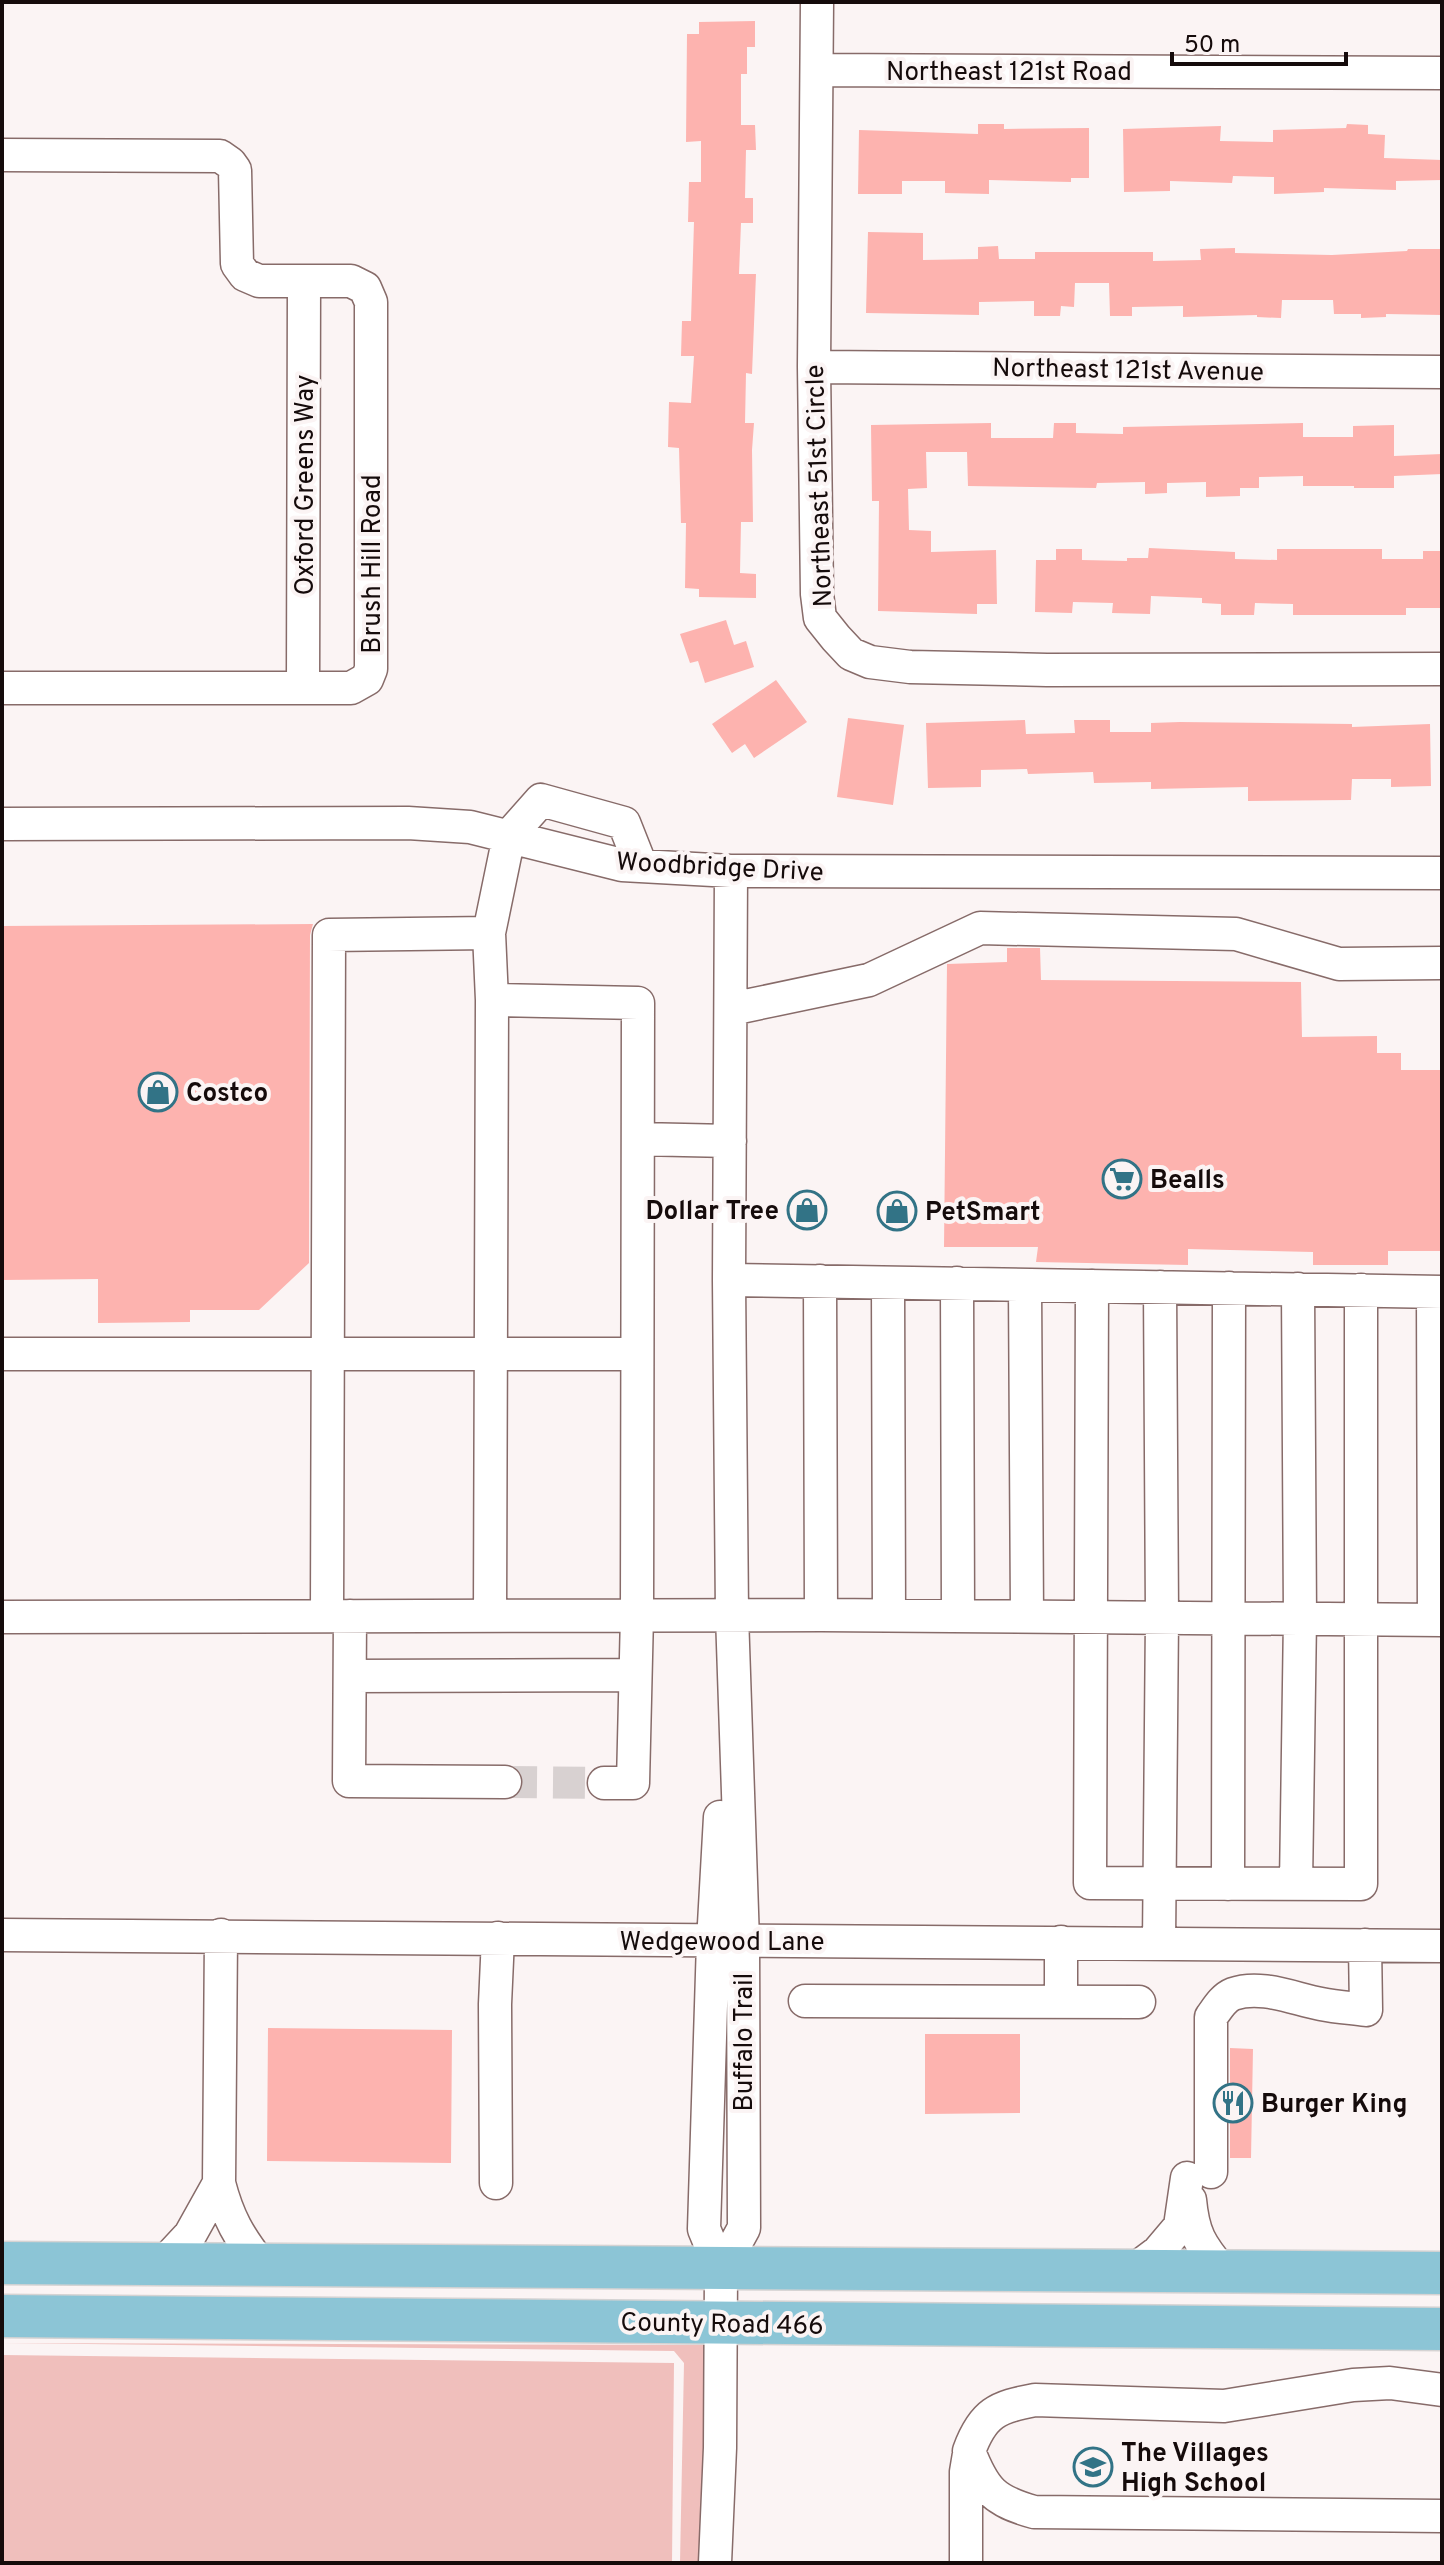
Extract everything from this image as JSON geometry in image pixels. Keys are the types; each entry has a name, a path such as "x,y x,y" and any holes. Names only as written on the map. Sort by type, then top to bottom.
{"main road":[{"name":"County Road 466","path":"2,2263 1442,2273"},
{"name":"County Road 466","path":"2,2316 1442,2329"}],"street":[{"name":"Northeast 51st Circle","path":"817,2 814,367 817,594 820,618 851,654 870,662 910,667 1047,670 1442,669"},
{"name":"Northeast 121st Road","path":"817,70 1442,73"},
{"path":"2,155 220,156 233,167 236,176 236,261 239,268 253,280 304,281"},
{"name":"Oxford Greens Way","path":"303,688 304,281"},
{"name":"Brush Hill Road","path":"2,688 351,688 367,679 371,669 371,302 365,288 357,282 304,281"},
{"name":"Northeast 121st Avenue","path":"814,367 1442,372"},
{"path":"490,1615 492,1000 489,933 509,836 541,800 624,823 641,866"},
{"name":"Woodbridge Drive","path":"2,824 408,823 470,827 622,865 731,871 1442,873"},
{"name":"Buffalo Trail","path":"721,2270 744,2228 728,1941 732,1615 729,1280 731,871"},
{"path":"731,1009 869,980 980,928 1236,934 1339,964 1442,963"},
{"path":"489,933 329,935 327,1354 338,1616 350,1676 349,1781 505,1782"},
{"path":"492,1000 638,1003 637,1615 633,1783 604,1783"},
{"path":"638,1139 730,1141"},
{"path":"2,1617 889,1615 1438,1620 1438,1292 729,1280"},
{"path":"820,1281 821,1615"},
{"path":"888,1283 889,1615"},
{"path":"957,1283 958,1616"},
{"path":"1025,1285 1027,1616"},
{"path":"1092,1286 1090,1883 1361,1884 1361,1290"},
{"path":"1159,1943 1162,1617 1160,1287"},
{"path":"1228,1884 1229,1288"},
{"path":"1296,1884 1300,1618 1298,1289"},
{"path":"2,1354 637,1354"},
{"path":"350,1676 635,1675"},
{"name":"Wedgewood Lane","path":"2,1935 1442,1946"},
{"path":"221,1935 219,2183 237,2235 261,2265"},
{"path":"496,2183 495,2004 498,1938"},
{"path":"1061,1942 1061,2001"},
{"path":"1211,2172 1211,2017 1220,2004 1233,1994 1257,1992 1292,1994 1319,2004 1366,2010 1365,1945"},
{"path":"805,2001 1139,2002"},
{"path":"1134,2270 1158,2252 1180,2226 1187,2178 1193,2230 1222,2271"},
{"path":"163,2264 190,2235 219,2183"},
{"path":"715,2563 720,2448 721,2270"},
{"path":"966,2555 969,2451 977,2430 989,2415 1008,2405 1035,2400 1224,2406 1353,2385 1390,2383 1442,2390"},
{"path":"969,2451 988,2489 1008,2505 1034,2512"},
{"path":"966,2555 970,2530 978,2521 996,2514 1442,2516"}],"shaded area":[{"path":"2,2343 719,2345 715,2563 680,2563 684,2363 674,2351"},
{"path":"2,2355 674,2363 672,2563 2,2563"}],"building":[{"path":"755,21 755,47 747,47 747,74 741,74 741,125 755,125 756,150 746,150 745,198 753,198 753,223 741,223 739,274 756,274 752,374 746,373 745,423 754,423 753,522 741,522 740,573 756,574 756,598 699,597 699,589 685,588 686,523 681,523 679,448 668,447 669,402 691,403 694,356 681,356 682,321 691,321 694,222 688,222 689,182 701,182 701,141 686,142 687,34 699,34 699,22"},
{"path":"978,124 1004,124 1004,129 1089,128 1089,178 1071,178 1071,182 989,180 989,194 945,193 945,181 902,181 902,194 858,194 859,130 978,134"},
{"path":"1347,124 1368,125 1368,134 1385,135 1384,158 1442,160 1442,180 1396,181 1396,190 1324,188 1324,192 1274,194 1274,177 1233,176 1232,183 1170,181 1170,191 1124,192 1123,129 1221,126 1220,141 1273,142 1273,130 1346,128"},
{"path":"868,232 923,233 923,260 978,259 978,247 998,246 999,259 1035,259 1035,252 1153,252 1153,261 1201,260 1200,249 1235,248 1235,253 1332,255 1442,249 1442,315 1386,314 1386,317 1361,318 1361,314 1334,314 1333,300 1282,300 1281,318 1257,315 1183,317 1183,306 1132,307 1132,316 1110,316 1109,283 1075,283 1074,307 1061,306 1060,316 1034,316 1034,301 979,302 979,315 866,313"},
{"path":"991,423 991,438 1053,438 1054,423 1076,423 1076,433 1123,434 1123,427 1303,423 1303,437 1353,437 1353,426 1394,425 1394,456 1442,454 1442,474 1394,476 1394,488 1303,486 1303,476 1259,477 1259,488 1240,488 1240,496 1206,497 1206,482 1167,483 1167,493 1145,494 1145,482 1097,483 1096,488 968,486 967,452 926,452 927,488 908,489 909,530 931,531 931,552 996,550 997,604 977,604 977,614 878,611 879,501 872,501 871,425"},
{"path":"1149,548 1235,552 1235,559 1277,560 1277,549 1382,549 1382,559 1423,559 1423,551 1442,551 1442,608 1406,608 1406,615 1293,615 1293,604 1255,603 1254,615 1221,615 1221,604 1202,603 1202,598 1151,596 1150,614 1112,613 1113,603 1073,602 1072,613 1035,612 1036,560 1056,560 1056,549 1082,549 1082,560 1127,561 1127,558 1148,558"},
{"path":"726,620 734,645 746,641 754,667 705,683 698,661 690,663 680,634"},
{"path":"776,680 807,722 754,758 745,744 732,753 712,724"},
{"path":"848,718 904,725 893,805 837,797"},
{"path":"1025,720 1026,734 1075,733 1074,720 1110,720 1110,732 1151,732 1151,723 1180,722 1352,724 1352,727 1430,724 1431,786 1391,787 1391,779 1352,779 1351,800 1248,801 1248,787 1151,789 1151,782 1094,783 1093,772 1028,774 1027,769 981,770 981,787 928,788 926,723"},
{"name":"Costco","path":"313,924 310,935 309,1263 259,1310 190,1310 190,1322 98,1323 98,1279 2,1280 2,926"},
{"path":"1007,948 1040,948 1041,980 1301,982 1302,1037 1377,1036 1377,1053 1401,1053 1401,1070 1442,1070 1442,1251 1388,1251 1388,1265 1313,1265 1313,1252 1188,1249 1188,1265 1036,1262 1038,1247 944,1247 947,964 1007,962"},
{"path":"268,2028 452,2030 451,2163 267,2161"},
{"path":"925,2034 1020,2034 1020,2113 925,2114"},
{"path":"1230,2048 1253,2049 1251,2158 1230,2158"}],"tunnel":[{"path":"505,1782 604,1783"}],"place":[{"name":"Costco","path":"158,1092"},
{"name":"Bealls","path":"1122,1179"},
{"name":"Dollar Tree","path":"807,1210"},
{"name":"PetSmart","path":"897,1211"},
{"name":"Burger King","path":"1233,2103"},
{"name":"The Villages High School","path":"1093,2467"}]}
